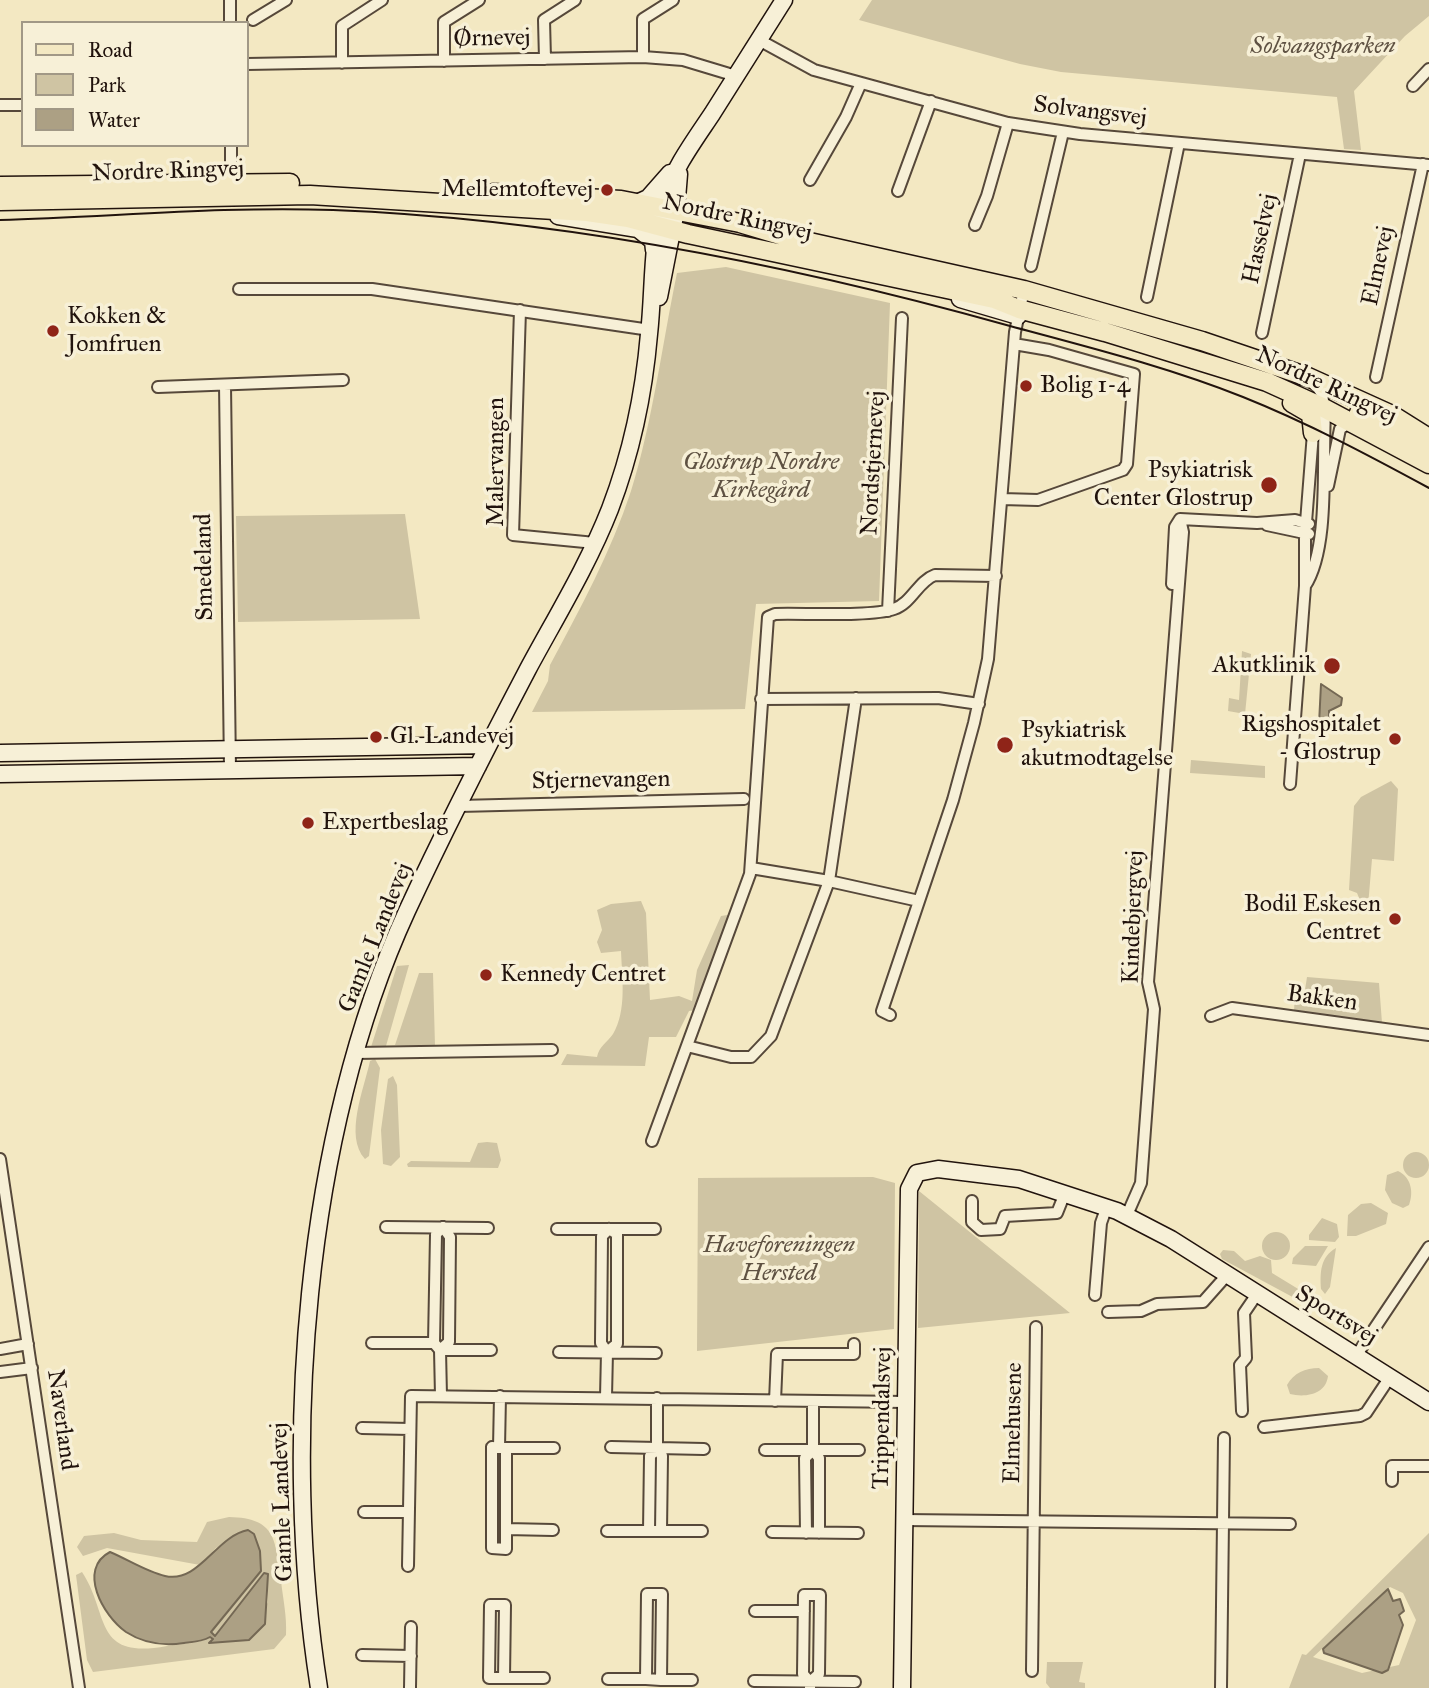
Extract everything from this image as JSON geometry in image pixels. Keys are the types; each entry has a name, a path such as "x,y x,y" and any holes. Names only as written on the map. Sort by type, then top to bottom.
{"main road":[{"name":"Nordre Ringvej","path":"0,186 231,182 407,187 598,197 637,203 668,220 994,299 1018,313 1197,360 1266,382 1354,423 1429,464"},
{"name":"Nordre Ringvej","path":"0,201 310,195 545,209 625,218 740,223 787,237 1024,290 1105,312 1308,377 1391,415 1429,438"},
{"path":"1197,360 1213,370 1304,408 1314,418 1313,433"},
{"path":"1313,433 1326,411 1341,408 1356,412 1429,450"}],"street":[{"path":"230,0 230,21"},
{"path":"253,20 286,0"},
{"path":"342,63 342,26 383,0"},
{"path":"444,61 444,22 479,0"},
{"path":"545,59 544,20 575,0"},
{"path":"643,57 643,19 673,0"},
{"path":"637,203 648,198 684,158 784,0"},
{"name":"Solvangsvej","path":"759,40 814,70 1008,123 1063,132 1426,165"},
{"name":"Ørnevej","path":"248,64 643,57 683,60 736,75"},
{"path":"1413,86 1429,69"},
{"path":"810,180 846,117 860,83"},
{"path":"898,191 931,101"},
{"path":"0,105 21,105"},
{"path":"975,225 987,196 1008,123"},
{"path":"1031,266 1063,132"},
{"path":"1147,297 1179,143"},
{"path":"231,147 231,182"},
{"name":"Hasselvej","path":"1262,332 1300,154"},
{"path":"668,220 684,158"},
{"name":"Elmevej","path":"1377,377 1426,165"},
{"path":"545,209 551,215 638,229 653,241 654,250"},
{"name":"Gamle Landevej","path":"650,330 654,250 668,220"},
{"name":"Gamle Landevej","path":"318,1688 302,1478 302,1395 315,1248 355,1053 379,976 459,806 488,745 595,543 630,446 668,220"},
{"path":"239,289 372,289 650,330"},
{"path":"890,1015 882,1011 953,800 979,704 992,629 1014,344 1024,290"},
{"path":"1018,313 1029,301 1080,311 1105,312"},
{"name":"Malervangen","path":"520,310 513,535 595,543"},
{"name":"Nordstjernevej","path":"888,611 902,318"},
{"path":"1002,499 1038,500 1124,470 1127,464 1133,387 1134,374 1049,350 1014,344"},
{"path":"1306,586 1317,565 1326,411 1319,387 1308,377"},
{"path":"158,387 343,380"},
{"name":"Smedeland","path":"225,385 230,769"},
{"path":"1320,531 1336,439 1344,425 1354,423"},
{"path":"1290,784 1306,586 1305,535 1313,433"},
{"name":"Kindebjergvej","path":"1127,1215 1141,1182 1154,1009 1148,982 1174,617 1183,528 1180,519 1257,523"},
{"path":"1257,523 1306,522 1320,531"},
{"path":"1257,523 1305,535 1320,531"},
{"path":"652,1141 740,907 751,868 766,623 771,615 888,611 901,606 928,578 935,575 996,576"},
{"path":"687,1046 731,1057 751,1057 771,1036 829,881 856,698"},
{"path":"761,699 938,698 979,704"},
{"path":"0,752 488,745"},
{"path":"0,774 478,766"},
{"name":"Stjernevangen","path":"459,806 744,799"},
{"path":"751,868 829,881 919,901"},
{"name":"Bakken","path":"1211,1016 1232,1008 1429,1035"},
{"path":"355,1053 552,1050"},
{"name":"Naverland","path":"0,1159 79,1688"},
{"name":"Sportsvej","path":"938,1168 1019,1179 1107,1206 1127,1215 1429,1402"},
{"name":"Trippendalsvej","path":"902,1688 912,1520 906,1402 909,1189 917,1173 938,1168"},
{"path":"972,1202 972,1222 981,1230 1000,1229 1005,1216 1057,1213 1065,1193"},
{"path":"1095,1295 1101,1223 1107,1206"},
{"path":"386,1227 488,1228"},
{"path":"437,1347 449,1342 450,1237 443,1227"},
{"path":"557,1228 655,1229"},
{"path":"607,1352 617,1345 617,1234 609,1229"},
{"path":"1356,1356 1429,1247"},
{"path":"1108,1312 1141,1311 1157,1304 1203,1302 1227,1275"},
{"name":"Sportsvej","path":"1242,1411 1240,1365 1246,1358 1244,1313 1257,1294"},
{"name":"Elmehusene","path":"1032,1671 1036,1327"},
{"path":"372,1343 491,1350"},
{"path":"0,1349 28,1344"},
{"path":"775,1401 777,1353 853,1354 854,1344"},
{"path":"437,1347 440,1396"},
{"path":"559,1352 656,1353"},
{"path":"606,1397 607,1352"},
{"path":"0,1372 32,1368"},
{"name":"Sportsvej","path":"1264,1427 1360,1416 1366,1413 1390,1377"},
{"path":"408,1566 411,1396 906,1402"},
{"path":"500,1396 503,1448 506,1549 492,1548 492,1447 503,1448 554,1448"},
{"path":"657,1398 657,1448 662,1456 662,1531"},
{"path":"813,1402 813,1450 819,1458 819,1533"},
{"path":"362,1428 410,1429"},
{"path":"1221,1688 1224,1438"},
{"path":"611,1447 704,1448"},
{"path":"649,1531 650,1456 657,1448"},
{"path":"765,1450 859,1450"},
{"path":"806,1533 806,1458 813,1450"},
{"path":"1392,1481 1392,1466 1429,1466"},
{"path":"364,1512 408,1511"},
{"name":"Elmehusene","path":"912,1520 1290,1524"},
{"path":"506,1529 553,1530"},
{"path":"607,1531 702,1531"},
{"path":"772,1532 858,1533"},
{"path":"648,1594 662,1594 653,1682 648,1594"},
{"path":"804,1595 820,1595 819,1674 810,1685 803,1674 804,1595"},
{"path":"498,1681 505,1605 490,1605 489,1678 498,1681 544,1678"},
{"path":"755,1611 804,1611"},
{"path":"410,1688 411,1627"},
{"path":"362,1656 411,1656"},
{"path":"608,1679 653,1682 692,1680"},
{"path":"754,1681 810,1685 855,1682"}],"green space":[{"name":"Solvangsparken","path":"872,0 1429,0 1429,16 1405,36 1354,91 1361,150 1344,149 1337,97 1061,72 1020,64 859,20"},
{"name":"Glostrup Nordre Kirkegård","path":"726,267 890,303 879,601 756,604 745,709 532,712 548,681 550,665 584,601 631,491 651,410 677,273"},
{"path":"405,514 420,619 238,622 236,516"},
{"path":"1242,651 1251,654 1245,714 1228,711 1229,698 1239,700"},
{"path":"1191,760 1265,766 1265,778 1190,773"},
{"path":"1391,781 1398,789 1394,861 1372,859 1368,906 1362,905 1357,893 1349,890 1354,806 1361,797"},
{"path":"641,901 646,913 650,1000 679,996 692,1001 697,970 721,916 734,914 697,1010 689,1011 676,1037 649,1037 645,1066 561,1065 567,1054 597,1057 601,1047 613,1034 620,1015 623,994 621,951 601,953 597,942 602,930 597,910 611,904"},
{"path":"409,965 386,1046 371,1047 397,966"},
{"path":"419,973 433,973 435,1046 395,1045"},
{"path":"1307,977 1379,983 1382,1023 1294,1012 1295,990 1305,990"},
{"path":"375,1059 380,1068 369,1156 365,1159 356,1138 357,1112 370,1061"},
{"path":"393,1076 397,1085 400,1157 391,1166 383,1164 381,1130 388,1079"},
{"path":"478,1143 497,1143 501,1160 498,1168 408,1167 407,1164 411,1161 470,1162"},
{"path":"1416,1152 1425,1156 1429,1165 1425,1174 1416,1178 1407,1174 1403,1165 1407,1156"},
{"path":"1398,1171 1409,1181 1411,1190 1409,1205 1403,1208 1392,1203 1385,1190 1387,1175"},
{"name":"Haveforeningen Hersted","path":"873,1177 895,1183 894,1329 697,1351 698,1178"},
{"path":"919,1191 1070,1313 918,1328"},
{"path":"1371,1203 1388,1213 1386,1224 1356,1236 1347,1236 1348,1215 1361,1204"},
{"path":"1322,1218 1337,1224 1339,1237 1335,1242 1309,1240 1309,1235"},
{"path":"1276,1232 1286,1236 1290,1246 1286,1256 1276,1260 1266,1256 1262,1246 1266,1236"},
{"path":"1305,1246 1328,1246 1316,1266 1292,1264 1293,1258"},
{"path":"1336,1248 1330,1287 1325,1294 1321,1289 1322,1266 1327,1256"},
{"path":"1223,1250 1234,1251 1245,1261 1260,1256 1271,1260 1272,1273 1313,1298 1313,1308 1222,1259 1220,1254"},
{"path":"1319,1368 1328,1376 1319,1391 1309,1395 1290,1394 1287,1385 1293,1377 1305,1370"},
{"path":"229,1517 257,1522 271,1534 275,1543 286,1635 274,1649 93,1672 87,1660 76,1575 82,1572 91,1588 101,1618 115,1640 126,1646 143,1649 195,1643 210,1637 213,1639 210,1643 249,1640 268,1602 268,1575 264,1573 215,1637 211,1632 261,1571 260,1551 254,1534 248,1531 216,1548 200,1565 107,1548 83,1556 77,1547 84,1536 114,1533 141,1540 197,1542 207,1522"},
{"path":"1429,1533 1429,1688 1289,1688 1302,1654 1306,1655","holes":["1390,1587 1403,1593 1416,1620 1399,1665 1362,1673 1313,1657"]},
{"path":"1047,1662 1083,1662 1079,1682 1085,1683 1085,1688 1050,1688 1046,1683"}],"water":[{"path":"1321,684 1342,698 1341,705 1329,711 1329,719 1319,724"},
{"path":"248,1530 254,1534 260,1551 261,1571 211,1632 215,1636 264,1573 268,1574 265,1624 249,1640 209,1643 213,1639 210,1637 197,1642 176,1644 147,1641 133,1636 117,1625 102,1604 94,1581 95,1569 100,1560 110,1552 158,1574 177,1577 198,1567 226,1541"},
{"path":"1388,1589 1393,1601 1400,1599 1404,1611 1399,1615 1403,1625 1388,1670 1382,1673 1324,1653 1323,1649"}],"tram line":[{"path":"0,220 208,211 333,210 504,223 674,248 843,283 1157,367 1215,386 1291,418 1429,488"}],"place":[{"name":"Mellemtoftevej","path":"607,190"},
{"name":"Kokken & Jomfruen","path":"53,331"},
{"name":"Bolig 1-4","path":"1026,386"},
{"name":"Psykiatrisk Center Glostrup","path":"1269,485"},
{"name":"Akutklinik","path":"1332,666"},
{"name":"Gl. Landevej","path":"376,737"},
{"name":"Rigshospitalet - Glostrup","path":"1395,739"},
{"name":"Psykiatrisk akutmodtagelse","path":"1005,745"},
{"name":"Expertbeslag","path":"308,823"},
{"name":"Bodil Eskesen Centret","path":"1395,919"},
{"name":"Kennedy Centret","path":"486,975"}]}
